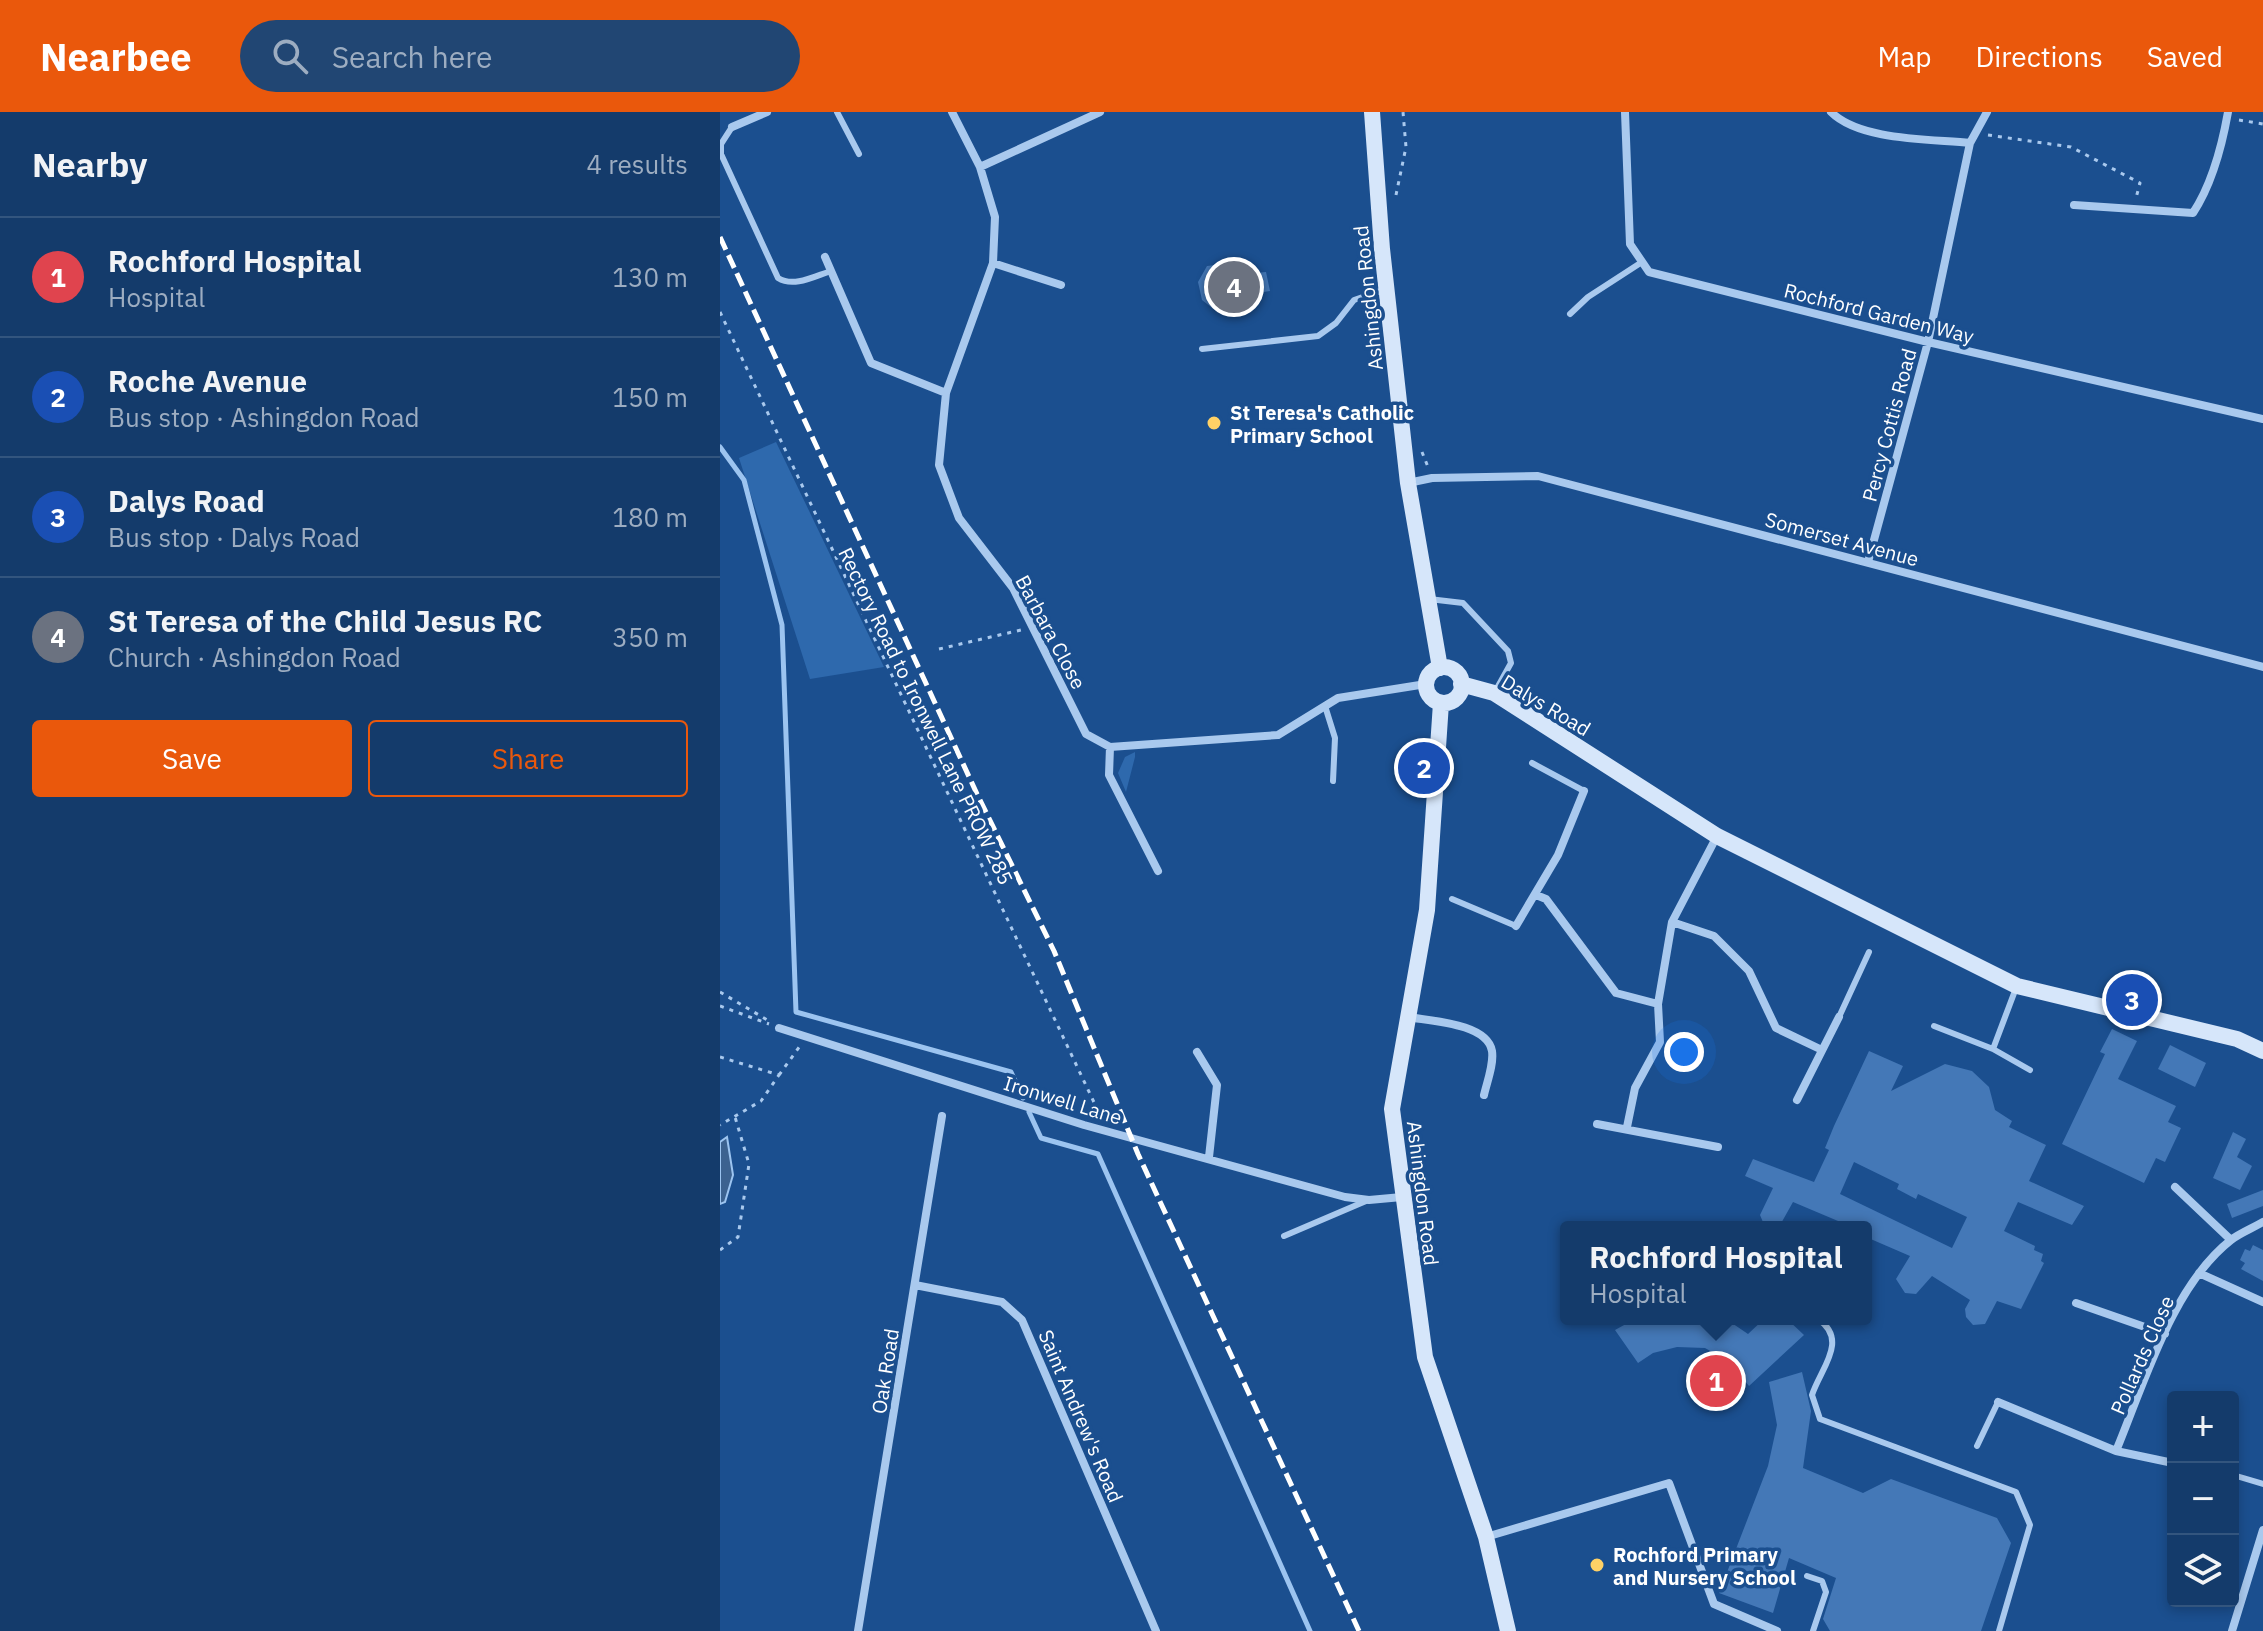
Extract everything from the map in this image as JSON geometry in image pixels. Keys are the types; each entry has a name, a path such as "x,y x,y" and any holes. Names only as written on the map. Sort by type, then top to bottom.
{"street":[{"path":"732,127 767,112"},
{"name":"Barbara Close","path":"952,112 980,167 995,217 993,263 946,393 939,465 959,518 1013,588 1086,734 1110,747"},
{"path":"980,167 1100,112"},
{"name":"Ashingdon Road","path":"1372,112 1386,289 1408,483 1440,668"},
{"path":"1625,112 1630,244 1642,262"},
{"path":"1831,112 1838,119 1880,134 1970,143"},
{"name":"Percy Cottis Road","path":"1868,562 1928,342 1970,143 1987,112"},
{"path":"2074,205 2193,213 2224,139 2228,115"},
{"path":"825,257 871,363 946,393"},
{"name":"Rochford Garden Way","path":"1642,262 1649,272 1928,342 2263,419"},
{"path":"993,263 1061,285"},
{"name":"Somerset Avenue","path":"1408,483 1432,478 1538,476 2263,667"},
{"path":"1440,668 1457,673 1461,684 1456,698 1441,703 1428,694 1426,684 1430,674 1440,668"},
{"path":"1158,871 1109,775 1110,747 1278,735 1338,698 1426,684"},
{"name":"Dalys Road","path":"1461,684 1494,693 1717,836 2017,986 2237,1039 2263,1051"},
{"name":"Ashingdon Road","path":"1441,703 1427,910 1392,1109 1425,1357 1486,1537 1508,1631"},
{"path":"1516,926 1558,855 1584,791"},
{"path":"1627,1127 1635,1088 1660,1042 1658,1004 1672,922 1717,836"},
{"path":"1536,895 1546,899 1616,993 1658,1004"},
{"path":"1672,922 1714,936 1749,971 1776,1028 1822,1050"},
{"path":"1408,1017 1461,1028 1483,1037 1492,1054 1484,1095"},
{"path":"1797,1100 1839,1017"},
{"name":"Ironwell Lane","path":"779,1028 1107,1131 1345,1197 1369,1200 1402,1197"},
{"path":"1197,1052 1217,1085 1209,1157"},
{"name":"Oak Road","path":"858,1631 942,1116"},
{"path":"1597,1124 1627,1127 1718,1147"},
{"path":"2175,1187 2231,1240"},
{"name":"Pollards Close","path":"2116,1451 2165,1334 2199,1273 2231,1240 2263,1222"},
{"path":"2199,1273 2263,1302"},
{"name":"Saint Andrew's Road","path":"915,1285 1002,1302 1022,1320 1156,1631"},
{"path":"2076,1303 2165,1334"},
{"path":"1998,1402 2116,1451 2167,1462"},
{"path":"1486,1537 1669,1483 1714,1604 1777,1631"},
{"path":"2232,1631 2263,1530"}],"lane":[{"path":"837,112 859,154"},
{"path":"732,127 721,144 721,154 778,278 785,282 798,281 831,271"},
{"path":"1570,314 1588,297 1642,262"},
{"path":"1202,349 1318,336 1336,323 1354,300 1386,289"},
{"path":"1429,599 1463,603 1508,651 1511,663 1494,693"},
{"path":"1325,706 1335,738 1333,781"},
{"path":"1532,763 1584,791"},
{"path":"1452,899 1516,926"},
{"path":"1839,1017 1869,952"},
{"path":"1993,1049 2017,986"},
{"path":"1934,1026 1993,1049 2030,1070"},
{"path":"1284,1236 1369,1200"},
{"path":"1826,1325 1834,1337 1834,1347 1812,1395 1820,1419 2016,1492 2030,1525 1999,1631"},
{"path":"1977,1446 1998,1402"},
{"path":"2239,1477 2263,1484"},
{"path":"1807,1576 1822,1581 1826,1592 1813,1631"}],"path":[{"path":"2228,115 2263,124"},
{"path":"1970,143 1987,135 2071,147 2140,183 2133,209"},
{"name":"Rectory Road to Ironwell Lane PROW 285","path":"720,312 1107,1131"},
{"path":"939,649 1035,627"},
{"path":"720,992 779,1028"},
{"path":"720,1006 779,1028"},
{"path":"720,1125 761,1101 796,1051"},
{"path":"720,1057 779,1075"},
{"path":"720,1250 738,1237 749,1164 735,1117"}],"shaded area":[{"path":"776,442 884,667 810,679 739,458"},
{"path":"1135,752 1126,792 1118,773 1125,757"},
{"path":"727,1137 733,1175 725,1202 720,1204 720,1142"}],"building":[{"path":"1232,263 1243,274 1266,272 1270,291 1244,295 1235,308 1216,311 1202,300 1198,282 1207,266"},
{"path":"2112,1029 2137,1041 2118,1079 2176,1106 2168,1122 2181,1128 2165,1162 2156,1158 2144,1183 2062,1144 2105,1054 2100,1052"},
{"path":"2170,1045 2206,1063 2195,1087 2158,1069"},
{"path":"1869,1051 1903,1066 1891,1091 1945,1064 1972,1071 1989,1087 1995,1110 2012,1121 2009,1127 2046,1145 2029,1181 2084,1206 2072,1225 2018,1202 2004,1231 2035,1246 2034,1250 2043,1254 2041,1261 2044,1263 2021,1309 1997,1301 1985,1324 1973,1325 1966,1317 1965,1309 1970,1300 1932,1276 1916,1294 1905,1293 1896,1279 1910,1256 1872,1240 1872,1221 1838,1221 1793,1202 1782,1221 1762,1221 1760,1215 1773,1188 1745,1176 1753,1159 1814,1182 1829,1150 1825,1148","holes":["1854,1162 1899,1184 1897,1189 1916,1199 1918,1194 1967,1217 1952,1248 1840,1194"]},
{"path":"2233,1132 2246,1139 2237,1157 2252,1166 2240,1190 2213,1178"},
{"path":"2263,1190 2263,1206 2232,1218 2227,1204"},
{"path":"2253,1245 2263,1250 2263,1281 2241,1269 2245,1263 2240,1260 2245,1249 2250,1251"},
{"path":"1624,1325 1735,1325 1748,1334 1758,1325 1793,1325 1804,1335 1749,1386 1728,1361 1705,1348 1677,1347 1653,1353 1638,1363 1615,1330"},
{"path":"1802,1372 1811,1411 1803,1468 1863,1493 1891,1479 1997,1518 2011,1543 1981,1631 1830,1631 1823,1619 1836,1578 1789,1558 1773,1613 1719,1593 1768,1466 1777,1425 1769,1382"}],"waterway":[{"path":"720,447 744,480 782,625 796,1012 1011,1072 1023,1098"},
{"path":"1029,1112 1041,1138 1098,1154 1310,1631"}],"railway":[{"path":"720,237 977,794 1054,951 1138,1154 1359,1631"}],"place":[{"name":"St Teresa of the Child Jesus RC","path":"1234,287"},
{"name":"St Teresa's Catholic Primary School","path":"1214,423"},
{"name":"Roche Avenue","path":"1424,768"},
{"name":"Dalys Road","path":"2132,1000"},
{"name":"Rochford Hospital","path":"1716,1381"},
{"name":"Rochford Primary and Nursery School","path":"1597,1565"}]}
